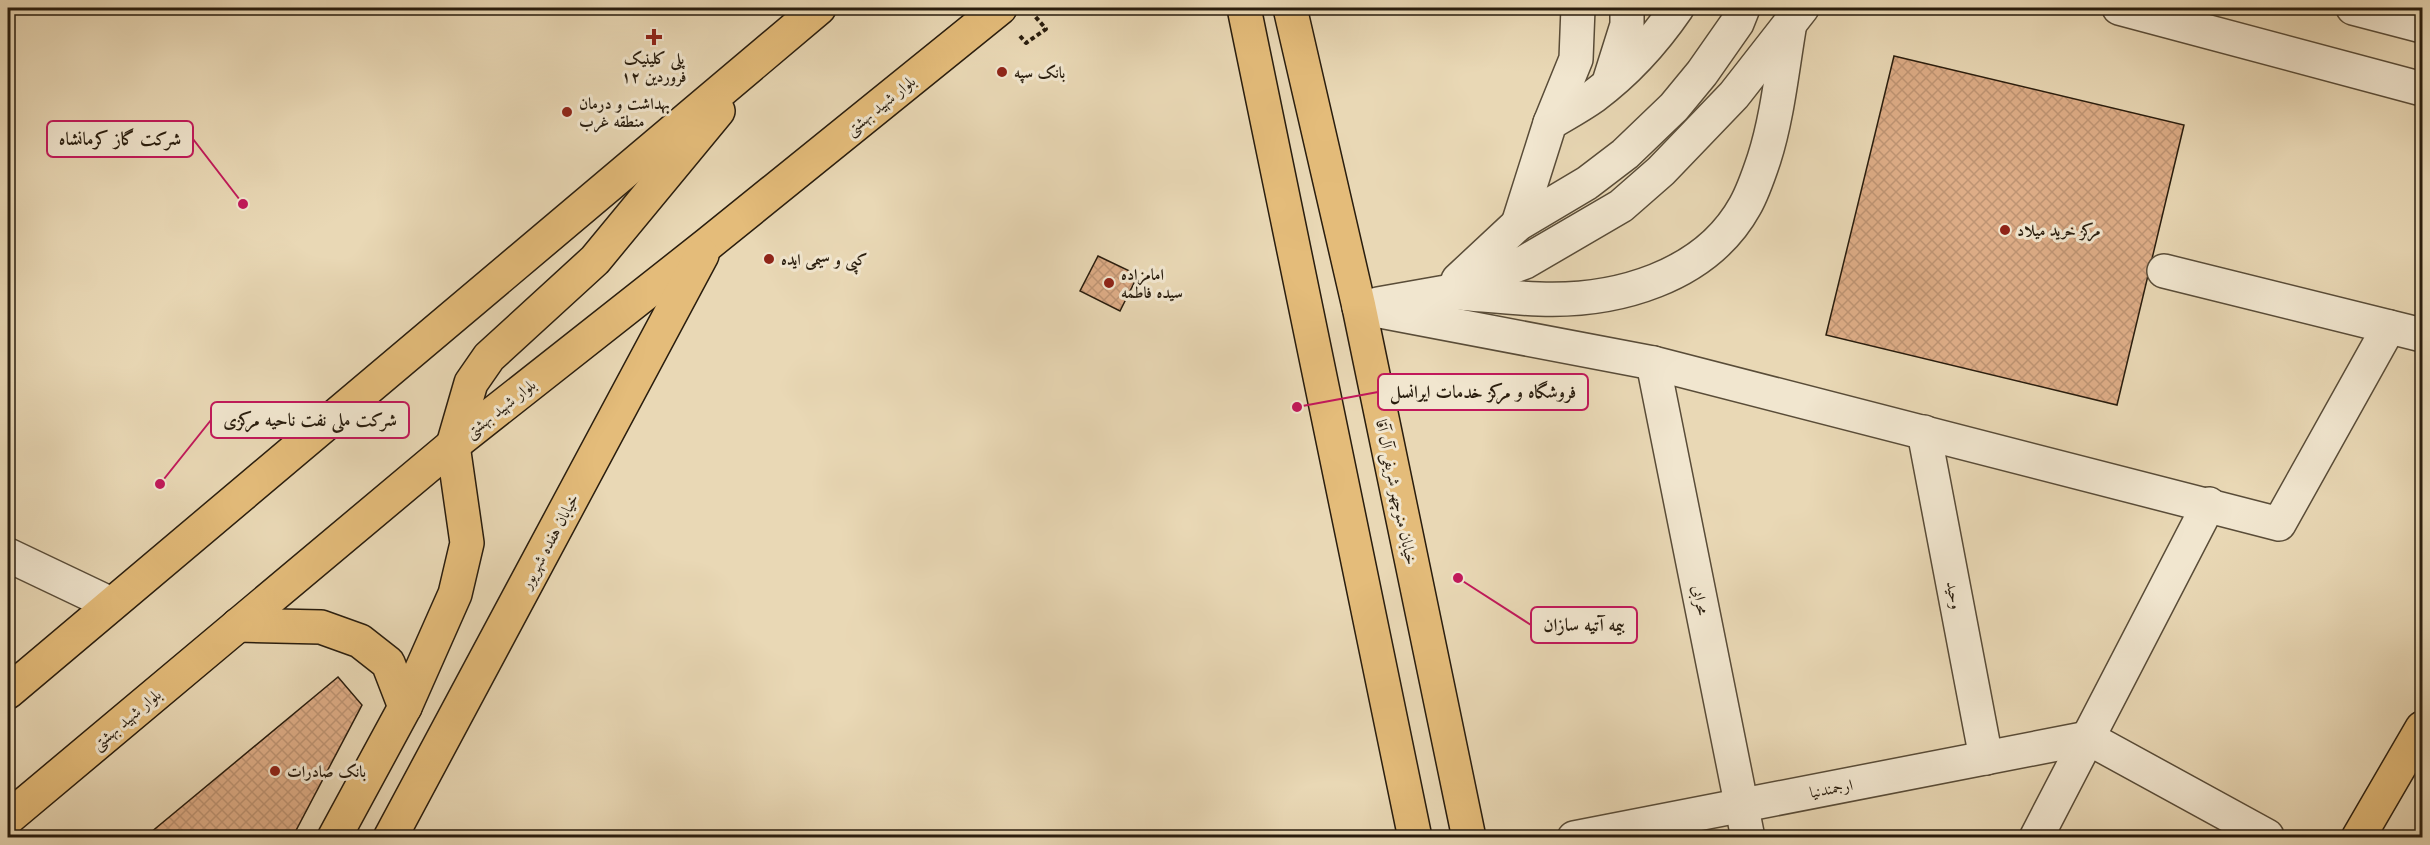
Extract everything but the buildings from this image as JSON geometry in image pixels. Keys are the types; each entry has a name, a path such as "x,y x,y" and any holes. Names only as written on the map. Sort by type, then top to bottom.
{"main road":[{"path":"8,692 771,46 819,8"},
{"name":"بلوار شهید بهشتی","path":"8,818 453,445 708,244 1000,8"},
{"path":"1244,8 1415,837"},
{"name":"خیابان منوچهر شریفی آل آقا","path":"1290,8 1359,307 1469,837"},
{"path":"334,837 405,706 455,594 467,543 453,445 471,384 489,357 595,260 771,46"},
{"name":"خیابان هفده شهریور","path":"390,837 708,244"},
{"path":"238,625 321,627 360,641 388,663 405,706"},
{"path":"2358,837 2422,728"}],"street":[{"path":"1518,224 1550,123 1576,59 1578,8"},
{"path":"1608,84 1627,25 1627,8"},
{"path":"1550,123 1594,96 1608,84 1652,39 1677,8"},
{"path":"1446,292 1518,224 1587,183 1625,154 1674,107 1702,73 1737,23 1743,8"},
{"path":"2119,8 2422,89"},
{"path":"2353,8 2422,26"},
{"path":"1359,307 1446,292 1525,262 1621,206 1661,171 1734,95 1796,16"},
{"path":"1446,292 1541,299 1600,296 1648,285 1694,261 1724,234 1745,206 1765,158 1796,16"},
{"path":"2164,271 2422,335"},
{"path":"1359,307 1653,363 2209,504 2279,524 2389,327"},
{"name":"محرابی","path":"1653,363 1748,837"},
{"name":"وحید","path":"1924,432 1986,758"},
{"path":"2036,837 2209,504"},
{"path":"8,555 111,604"},
{"path":"2088,738 2267,836"},
{"name":"ارجمندنیا","path":"1574,837 2088,738"}],"path":[{"path":"1026,43 1046,29 1028,8"}],"place":[{"name":"پلی کلینیک ۱۲ فروردین","path":"654,37"},
{"name":"بانک سپه","path":"1002,72"},
{"name":"بهداشت و درمان منطقه غرب","path":"567,112"},
{"name":"شرکت گاز کرمانشاه","path":"243,204"},
{"name":"مرکز خرید میلاد","path":"2005,230"},
{"name":"کپی و سیمی ایده","path":"769,259"},
{"name":"امامزاده سیده فاطمه","path":"1109,283"},
{"name":"فروشگاه و مرکز خدمات ایرانسل","path":"1297,407"},
{"name":"شرکت ملی نفت ناحیه مرکزی","path":"160,484"},
{"name":"بیمه آتیه سازان","path":"1458,578"},
{"name":"بانک صادرات","path":"275,771"}]}
